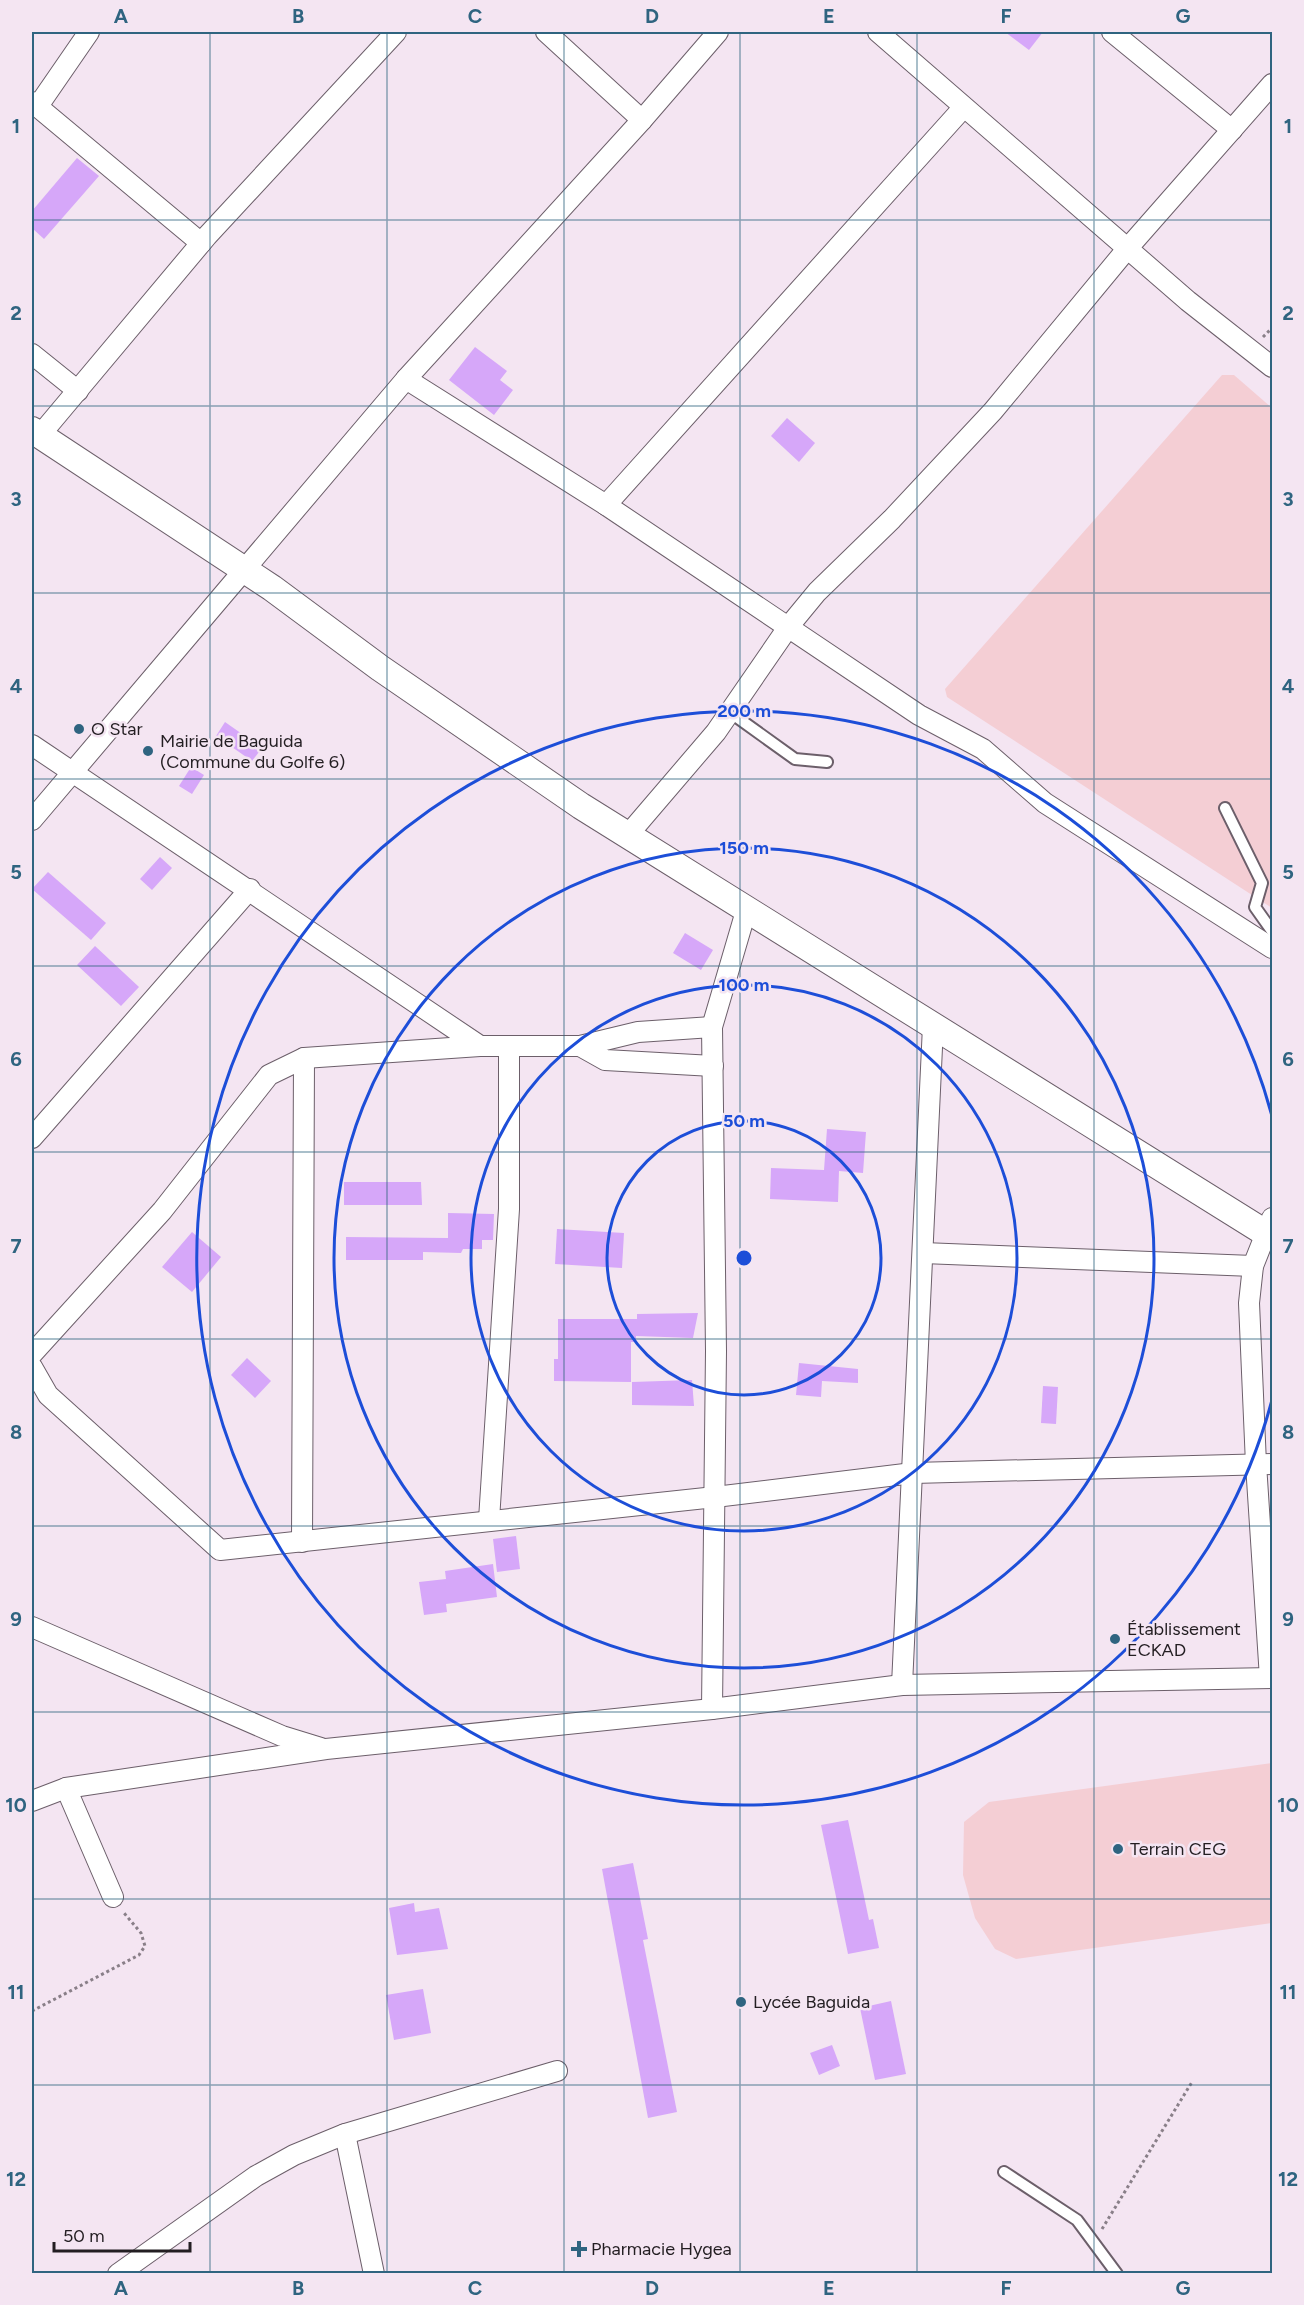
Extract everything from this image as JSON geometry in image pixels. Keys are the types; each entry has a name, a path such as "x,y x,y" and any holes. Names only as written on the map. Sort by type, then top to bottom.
{"street":[{"path":"89,32 35,104 201,243"},
{"path":"32,1801 66,1788 327,1749 712,1709 902,1685 1271,1678 1264,1464 1249,1303 1253,1266 1271,1230 933,1026 627,836 390,675 244,569 36,432 78,391 201,243 396,32"},
{"path":"546,32 642,120"},
{"path":"32,820 71,771 406,379 642,120 718,32"},
{"path":"878,32 1188,302 1272,367"},
{"path":"1112,32 1232,130"},
{"path":"627,836 731,713 789,626 818,592 892,519 993,411 1127,249 1272,84"},
{"path":"606,505 963,108"},
{"path":"32,354 78,391"},
{"path":"406,379 606,505 919,715 983,749 1045,803 1272,948"},
{"path":"32,745 250,889 480,1046"},
{"path":"32,1138 250,889"},
{"path":"712,1709 716,1351 712,1027 746,911"},
{"path":"902,1685 933,1026"},
{"path":"32,1354 162,1211 269,1075 304,1058 480,1046 580,1046 638,1032 712,1027"},
{"path":"580,1046 605,1060 713,1066"},
{"path":"489,1520 508,1209 509,1047"},
{"path":"302,1542 304,1058"},
{"path":"923,1253 1253,1266"},
{"path":"32,1368 40,1400 220,1550 715,1497 913,1473 1264,1464"},
{"path":"32,1627 282,1736 327,1749"},
{"path":"66,1788 113,1897"},
{"path":"118,2274 256,2176 294,2155 345,2134 557,2071"},
{"path":"345,2134 374,2274"}],"lane":[{"path":"731,713 764,740 795,759 826,762"},
{"path":"1224,808 1262,883 1255,907 1272,931"},
{"path":"1004,2172 1077,2220 1117,2274"}],"path":[{"path":"32,2011 140,1955 145,1946 141,1933 113,1897"},
{"path":"1094,2243 1110,2212 1192,2082"}],"shaded area":[{"path":"1222,375 1234,375 1272,408 1272,908 947,697 945,689"},
{"name":"Terrain CEG","path":"1272,1763 1272,1923 1016,1959 995,1949 975,1918 963,1875 964,1822 989,1802"}],"building":[{"path":"1005,32 1043,32 1029,50"},
{"path":"77,158 99,176 44,239 32,228 32,211"},
{"path":"475,347 507,371 500,380 513,390 494,415 449,380"},
{"path":"787,418 815,443 799,462 771,436"},
{"path":"225,722 262,748 252,761 216,736"},
{"path":"191,767 204,775 192,794 179,786"},
{"path":"160,857 172,868 152,890 140,879"},
{"path":"48,872 106,923 91,940 32,889"},
{"path":"685,933 713,950 701,970 673,953"},
{"path":"95,946 139,987 121,1006 77,965"},
{"path":"827,1129 866,1132 863,1173 839,1171 838,1202 770,1199 771,1168 824,1170"},
{"path":"344,1182 421,1182 422,1205 344,1205"},
{"path":"448,1213 494,1214 493,1240 482,1240 482,1249 463,1249 461,1253 423,1252 423,1260 346,1260 346,1237 448,1238"},
{"path":"557,1229 624,1233 622,1268 555,1264"},
{"path":"192,1232 221,1257 192,1292 162,1267"},
{"path":"698,1313 693,1338 636,1336 636,1342 631,1342 631,1382 554,1381 554,1359 558,1359 558,1319 637,1319 637,1314"},
{"path":"247,1358 271,1381 255,1398 231,1375"},
{"path":"799,1363 858,1369 858,1383 822,1381 821,1397 796,1395"},
{"path":"692,1380 694,1406 632,1405 632,1382"},
{"path":"1043,1386 1058,1387 1056,1424 1041,1423"},
{"path":"516,1536 520,1569 497,1572 493,1539"},
{"path":"493,1564 497,1597 446,1604 447,1612 424,1615 419,1582 446,1579 445,1571"},
{"path":"848,1820 869,1920 873,1919 879,1948 848,1954 821,1825"},
{"path":"633,1863 648,1939 643,1940 677,2112 648,2118 602,1869"},
{"path":"414,1903 415,1912 439,1908 448,1949 397,1955 389,1908"},
{"path":"423,1989 431,2033 394,2040 386,1995"},
{"path":"891,2001 906,2074 875,2080 860,2008"},
{"path":"832,2045 840,2066 819,2075 810,2053"}],"place":[{"name":"O Star","path":"79,729"},
{"name":"Mairie de Baguida (Commune du Golfe 6)","path":"148,751"},
{"name":"Établissement ECKAD","path":"1115,1639"},
{"name":"Terrain CEG","path":"1118,1849"},
{"name":"Lycée Baguida","path":"741,2002"},
{"name":"Pharmacie Hygea","path":"579,2249"}]}
